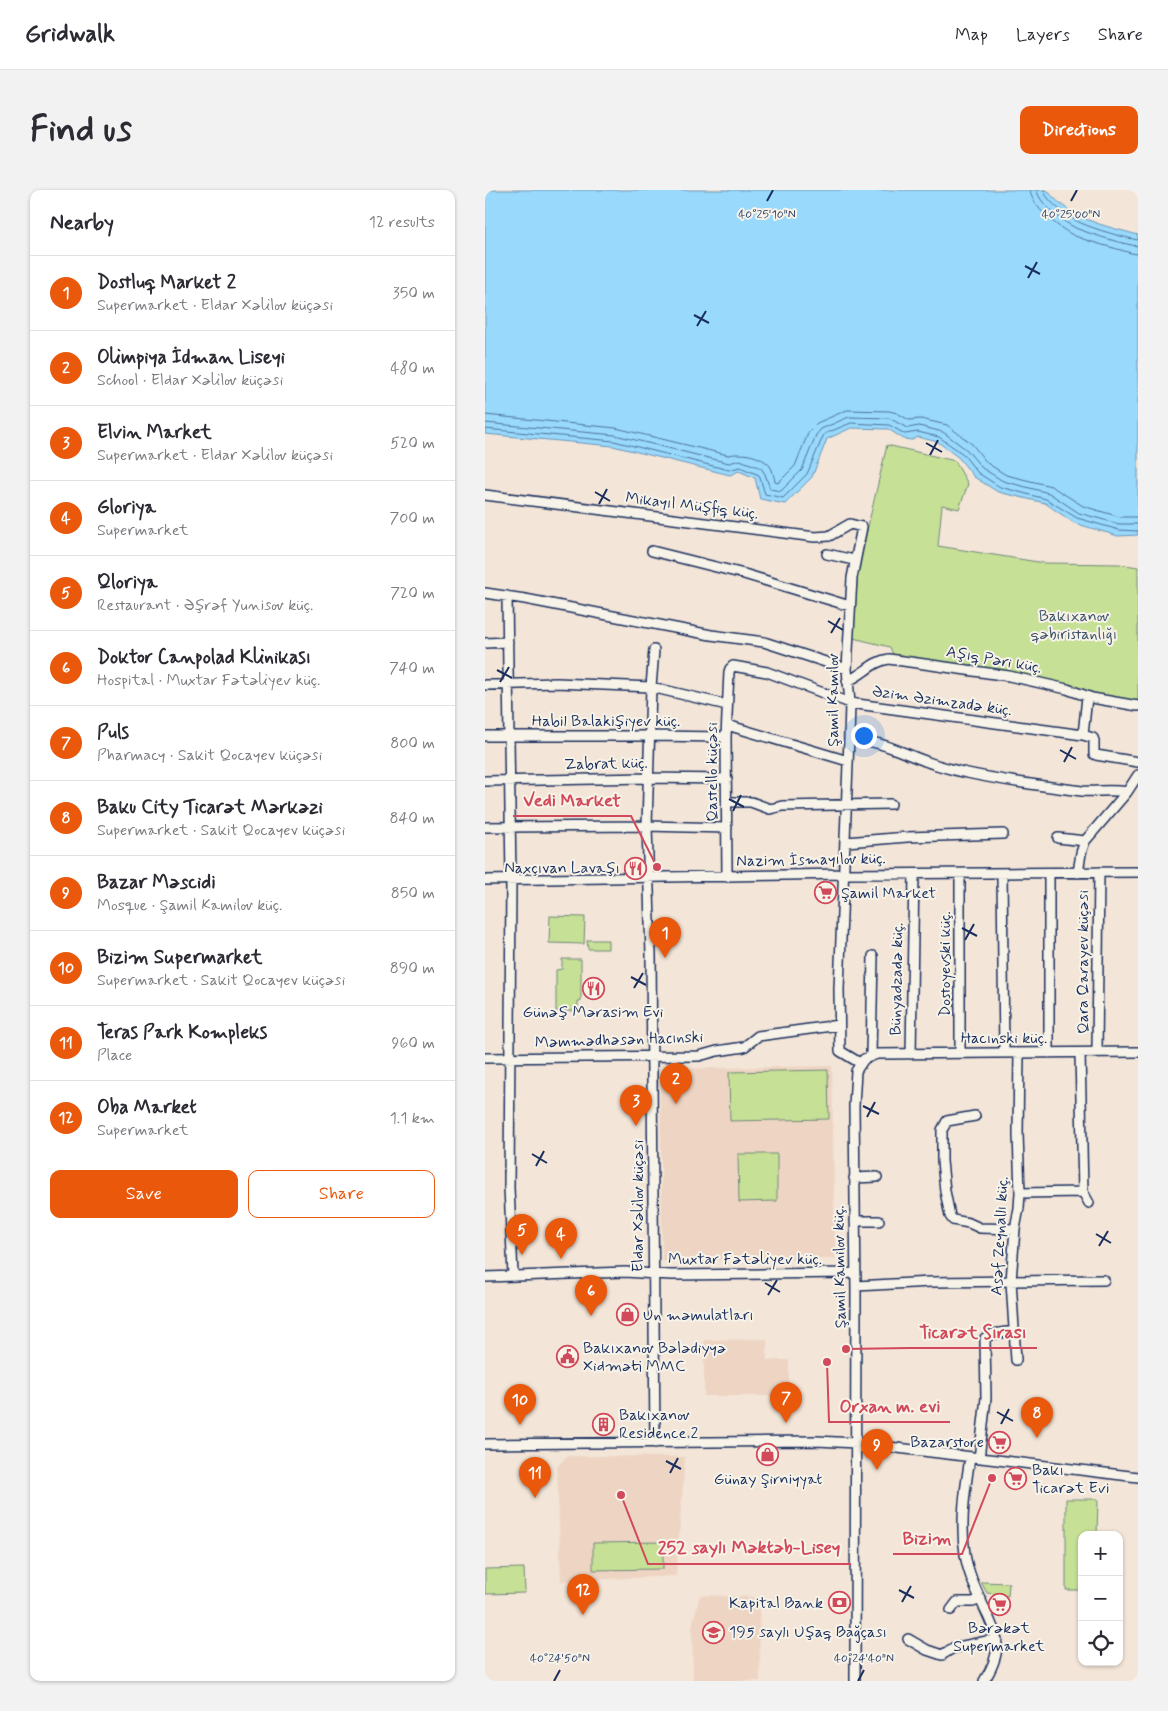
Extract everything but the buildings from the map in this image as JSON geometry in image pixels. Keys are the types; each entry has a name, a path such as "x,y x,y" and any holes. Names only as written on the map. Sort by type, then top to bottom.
{"street":[{"name":"Mikayıl Müşfiq küç.","path":"485,496 815,537 829,536 850,524 863,527"},
{"name":"Şamil Kamilov","path":"844,874 850,703 847,669 850,606 854,560 863,527"},
{"path":"652,551 744,574 850,606"},
{"path":"827,554 854,560"},
{"path":"485,592 711,635 764,642 847,669"},
{"path":"507,596 510,683 511,880 509,1188 513,1275"},
{"path":"485,642 508,642"},
{"name":"Eldar Xəlilov küçəsi","path":"654,650 649,736 647,826 652,1056 655,1443"},
{"name":"Aşıq Pəri küç.","path":"847,681 855,678 874,664 889,659 1009,676 1067,689 1087,697 1138,706"},
{"name":"Əzim Əzimzadə küç.","path":"731,668 733,666 767,672 850,703 1083,735"},
{"name":"Qastello küçəsi","path":"727,877 726,737 729,672 731,668"},
{"path":"485,685 557,683 651,687 727,704"},
{"path":"1087,697 1083,735 1093,738 1094,754 1138,762"},
{"path":"727,725 848,761"},
{"name":"Habil Balakişiyev küç.","path":"485,736 726,737"},
{"path":"849,739 870,740 881,743 928,762 958,771 1085,791 1118,790 1127,792"},
{"path":"1078,873 1085,841 1127,792 1138,775"},
{"name":"Zabrat küç.","path":"485,781 648,778 727,779"},
{"path":"727,802 751,802 770,809 782,806 891,804"},
{"path":"485,826 727,828"},
{"path":"846,842 907,837 1003,834"},
{"path":"1058,838 1085,841"},
{"name":"Qara Qarayev küçəsi","path":"1097,1052 1099,872"},
{"name":"Nazim İsmayılov küç.","path":"485,880 844,874 1138,872"},
{"path":"1049,873 1049,1053"},
{"path":"844,874 839,1025 840,1051 860,1063 871,1055 873,956"},
{"name":"Bünyadzadə küç.","path":"911,1054 914,874"},
{"name":"Dostoyevski küç.","path":"960,874 960,1053"},
{"path":"1003,874 1004,1053"},
{"name":"Məmmədhəsən Hacınski","path":"485,1058 699,1056 744,1048 758,1036 839,1025"},
{"name":"Hacınski küç.","path":"871,1055 1138,1052"},
{"name":"Asəf Zeynallı küç.","path":"1016,1360 1011,1281 1020,1193 1018,1134 1019,1053"},
{"path":"1080,1053 1083,1192 1089,1203"},
{"name":"Şamil Kamilov küç.","path":"855,1681 856,1286 854,1106 857,1071 860,1063"},
{"path":"975,1116 947,1121 942,1130 943,1174 950,1216 953,1220 969,1223 980,1228 1015,1229"},
{"path":"854,1178 877,1177"},
{"path":"1020,1193 1083,1192"},
{"path":"855,1221 879,1221"},
{"name":"Muxtar Fətəliyev küç.","path":"485,1277 625,1272 671,1275 855,1273"},
{"path":"856,1286 931,1282 1104,1280"},
{"path":"984,1681 995,1658 997,1639 968,1566 964,1545 964,1503 975,1458 986,1398 985,1338 993,1334 1014,1331"},
{"path":"485,1444 817,1441 856,1443 1138,1477"},
{"path":"951,1610 957,1602 973,1602 981,1599"},
{"path":"908,1639 927,1650 942,1654 953,1648 997,1639"}],"shaded area":[{"path":"832,1066 835,1259 662,1261 660,1069"},
{"path":"767,1339 767,1360 789,1360 789,1396 704,1396 704,1340"},
{"path":"567,1456 685,1457 676,1576 561,1581 557,1467"},
{"path":"700,1595 759,1597 760,1681 693,1681 692,1626"}],"green space":[{"name":"Bakıxanov qəbiristanlığı","path":"887,445 955,461 968,484 959,509 942,505 938,546 1044,563 1119,564 1138,567 1138,701 1087,694 894,657 890,647 853,638 858,569"},
{"path":"550,916 585,917 584,944 549,943"},
{"path":"587,940 608,940 608,949 588,949"},
{"path":"562,959 581,959 581,1001 578,1001 578,1011 556,1011 556,970 562,969"},
{"path":"828,1070 829,1119 730,1121 729,1072"},
{"path":"738,1154 777,1154 777,1201 739,1202"},
{"path":"1066,1499 1098,1499 1097,1531 1078,1531 1078,1590 1066,1590"},
{"path":"663,1542 663,1569 593,1570 593,1543"},
{"path":"524,1568 525,1593 485,1594 485,1569"},
{"path":"981,1582 1009,1583 1008,1596 987,1593"}],"water":[{"path":"485,190 1047,190 1056,200 1077,215 1138,235 1138,535 1118,536 1074,523 1045,503 998,492 974,477 959,458 938,442 918,437 912,440 904,439 888,429 851,428 827,439 812,477 785,504 760,499 755,478 739,471 730,475 613,446 485,434"}],"place":[{"name":"Vedi Market","path":"657,867"},
{"name":"Naxçıvan Lavaşı","path":"636,868"},
{"name":"Şamil Market","path":"825,893"},
{"name":"Dostluq Market 2","path":"665,958"},
{"name":"Günəş Mərasim Evi","path":"593,988"},
{"name":"Olimpiya İdman Liseyi","path":"676,1104"},
{"name":"Elvin Market","path":"636,1126"},
{"name":"Qloriya","path":"522,1255"},
{"name":"Gloriya","path":"561,1259"},
{"name":"Un məmulatları","path":"627,1315"},
{"name":"Doktor Canpolad Klinikası","path":"591,1316"},
{"name":"Ticarət Sırası","path":"846,1349"},
{"name":"Bakıxanov Bələdiyyə Xidməti MMC","path":"567,1357"},
{"name":"Orxan m. evi","path":"827,1362"},
{"name":"Puls","path":"786,1423"},
{"name":"Bakıxanov Residence 2","path":"603,1424"},
{"name":"Bizim Supermarket","path":"520,1425"},
{"name":"Baku City Ticarət Mərkəzi","path":"1037,1438"},
{"name":"Bazarstore","path":"1000,1442"},
{"name":"Günay Şirniyyat","path":"768,1455"},
{"name":"Bazar Məscidi","path":"877,1470"},
{"name":"Bizim","path":"992,1478"},
{"name":"Bakı Ticarət Evi","path":"1016,1479"},
{"name":"252 saylı Məktəb-Lisey","path":"621,1495"},
{"name":"Teras Park Kompleks","path":"535,1498"},
{"name":"Kapital Bank","path":"839,1603"},
{"name":"Bərəkət Supermarket","path":"999,1604"},
{"name":"Oba Market","path":"583,1615"},
{"name":"195 saylı Uşaq Bağçası","path":"713,1632"}]}
